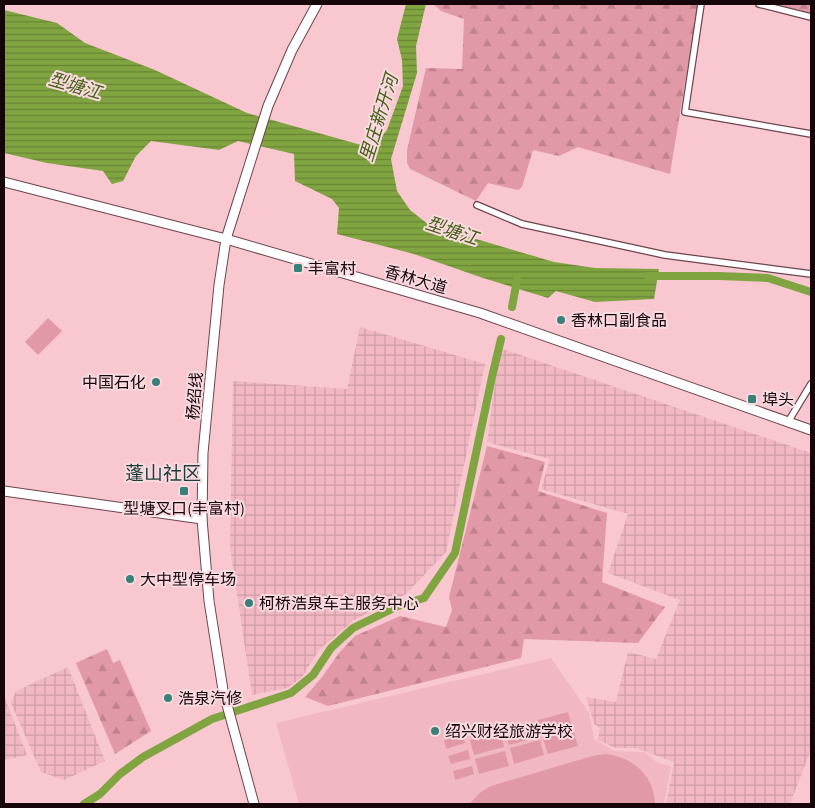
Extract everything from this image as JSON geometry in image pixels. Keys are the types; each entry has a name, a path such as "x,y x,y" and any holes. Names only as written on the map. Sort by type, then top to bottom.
{"main road":[{"name":"杨绍线","path":"254,804 223,690 209,601 202,519 203,453 219,286 226,239 268,106 292,50 317,4"},
{"name":"香林大道","path":"4,182 226,239 480,313 811,430"},
{"path":"4,491 202,519"}],"street":[{"path":"701,4 685,112 811,134"},
{"path":"758,4 811,17"},
{"path":"477,205 522,224 665,255 811,274"},
{"path":"788,422 811,384"}],"shaded area":[{"path":"360,327 485,364 446,552 406,594 354,620 319,650 302,677 287,688 252,695 230,547 233,381 347,389"},
{"path":"500,348 811,453 811,750 790,804 666,804 674,762 636,748 616,748 598,740 600,728 594,724 586,697 616,702 628,652 656,659 680,600 608,573 628,514 541,489 550,459 487,442"},
{"name":"绍兴财经旅游学校","path":"551,658 589,713 594,739 614,751 644,752 658,763 671,766 664,804 299,804 276,723"},
{"path":"68,667 105,761 64,780 41,772 11,703 16,691"},
{"path":"4,696 27,755 4,760"}],"green space":[{"path":"433,4 698,4 670,174 578,147 559,156 533,150 522,187 518,190 488,183 476,201 410,169 407,163 407,150 426,68 462,69 464,19 441,11"},
{"path":"773,4 811,4 811,13"},
{"path":"48,318 62,331 38,355 25,342"},
{"path":"487,446 545,462 538,491 607,513 602,582 665,607 638,643 524,639 521,658 328,706 305,697 339,653 355,636 400,616 446,627 452,610 449,597"},
{"path":"107,649 113,663 120,660 151,731 115,754 76,663"},
{"path":"568,712 572,727 542,735 538,720"},
{"path":"534,721 539,737 509,745 505,730"},
{"path":"573,730 578,746 548,754 543,739"},
{"path":"500,731 504,747 474,755 470,740"},
{"path":"463,735 465,743 446,749 444,740"},
{"path":"540,740 544,755 514,764 510,748"},
{"path":"468,750 470,759 451,764 448,756"},
{"path":"505,751 509,766 479,774 475,759"},
{"path":"605,754 624,759 640,769 651,784 655,804 469,804 481,792 491,786 592,756"},
{"path":"472,766 474,774 455,780 453,771"}],"water":[{"path":"406,4 426,4 416,46 417,73 391,159 397,191 410,210 429,225 554,262 595,268 659,269 654,299 595,302 556,291 548,298 414,254 337,234 339,208 332,199 295,181 294,154 238,141 219,150 151,141 136,156 123,181 112,184 103,171 47,163 4,153 4,10 57,23 85,43 155,70 247,113 372,148 387,130 403,86 402,60 397,39"}],"waterway":[{"name":"型塘江","path":"648,276 768,278 811,292"},
{"path":"512,307 517,280"},
{"path":"84,804 100,794 120,774 143,757 212,719 291,693 313,675 331,648 353,628 398,606 424,598 455,553 501,339"}],"place":[{"name":"丰富村","path":"298,268"},
{"name":"香林口副食品","path":"561,320"},
{"name":"中国石化","path":"156,382"},
{"name":"埠头","path":"752,399"},
{"name":"型塘叉口(丰富村)","path":"184,491"},
{"name":"大中型停车场","path":"130,579"},
{"name":"柯桥浩泉车主服务中心","path":"249,603"},
{"name":"浩泉汽修","path":"168,698"},
{"name":"绍兴财经旅游学校","path":"435,731"}],"district":[{"name":"蓬山社区","path":"163,473"}],"water label":[{"name":"里庄新开河","path":"379,118"}]}
